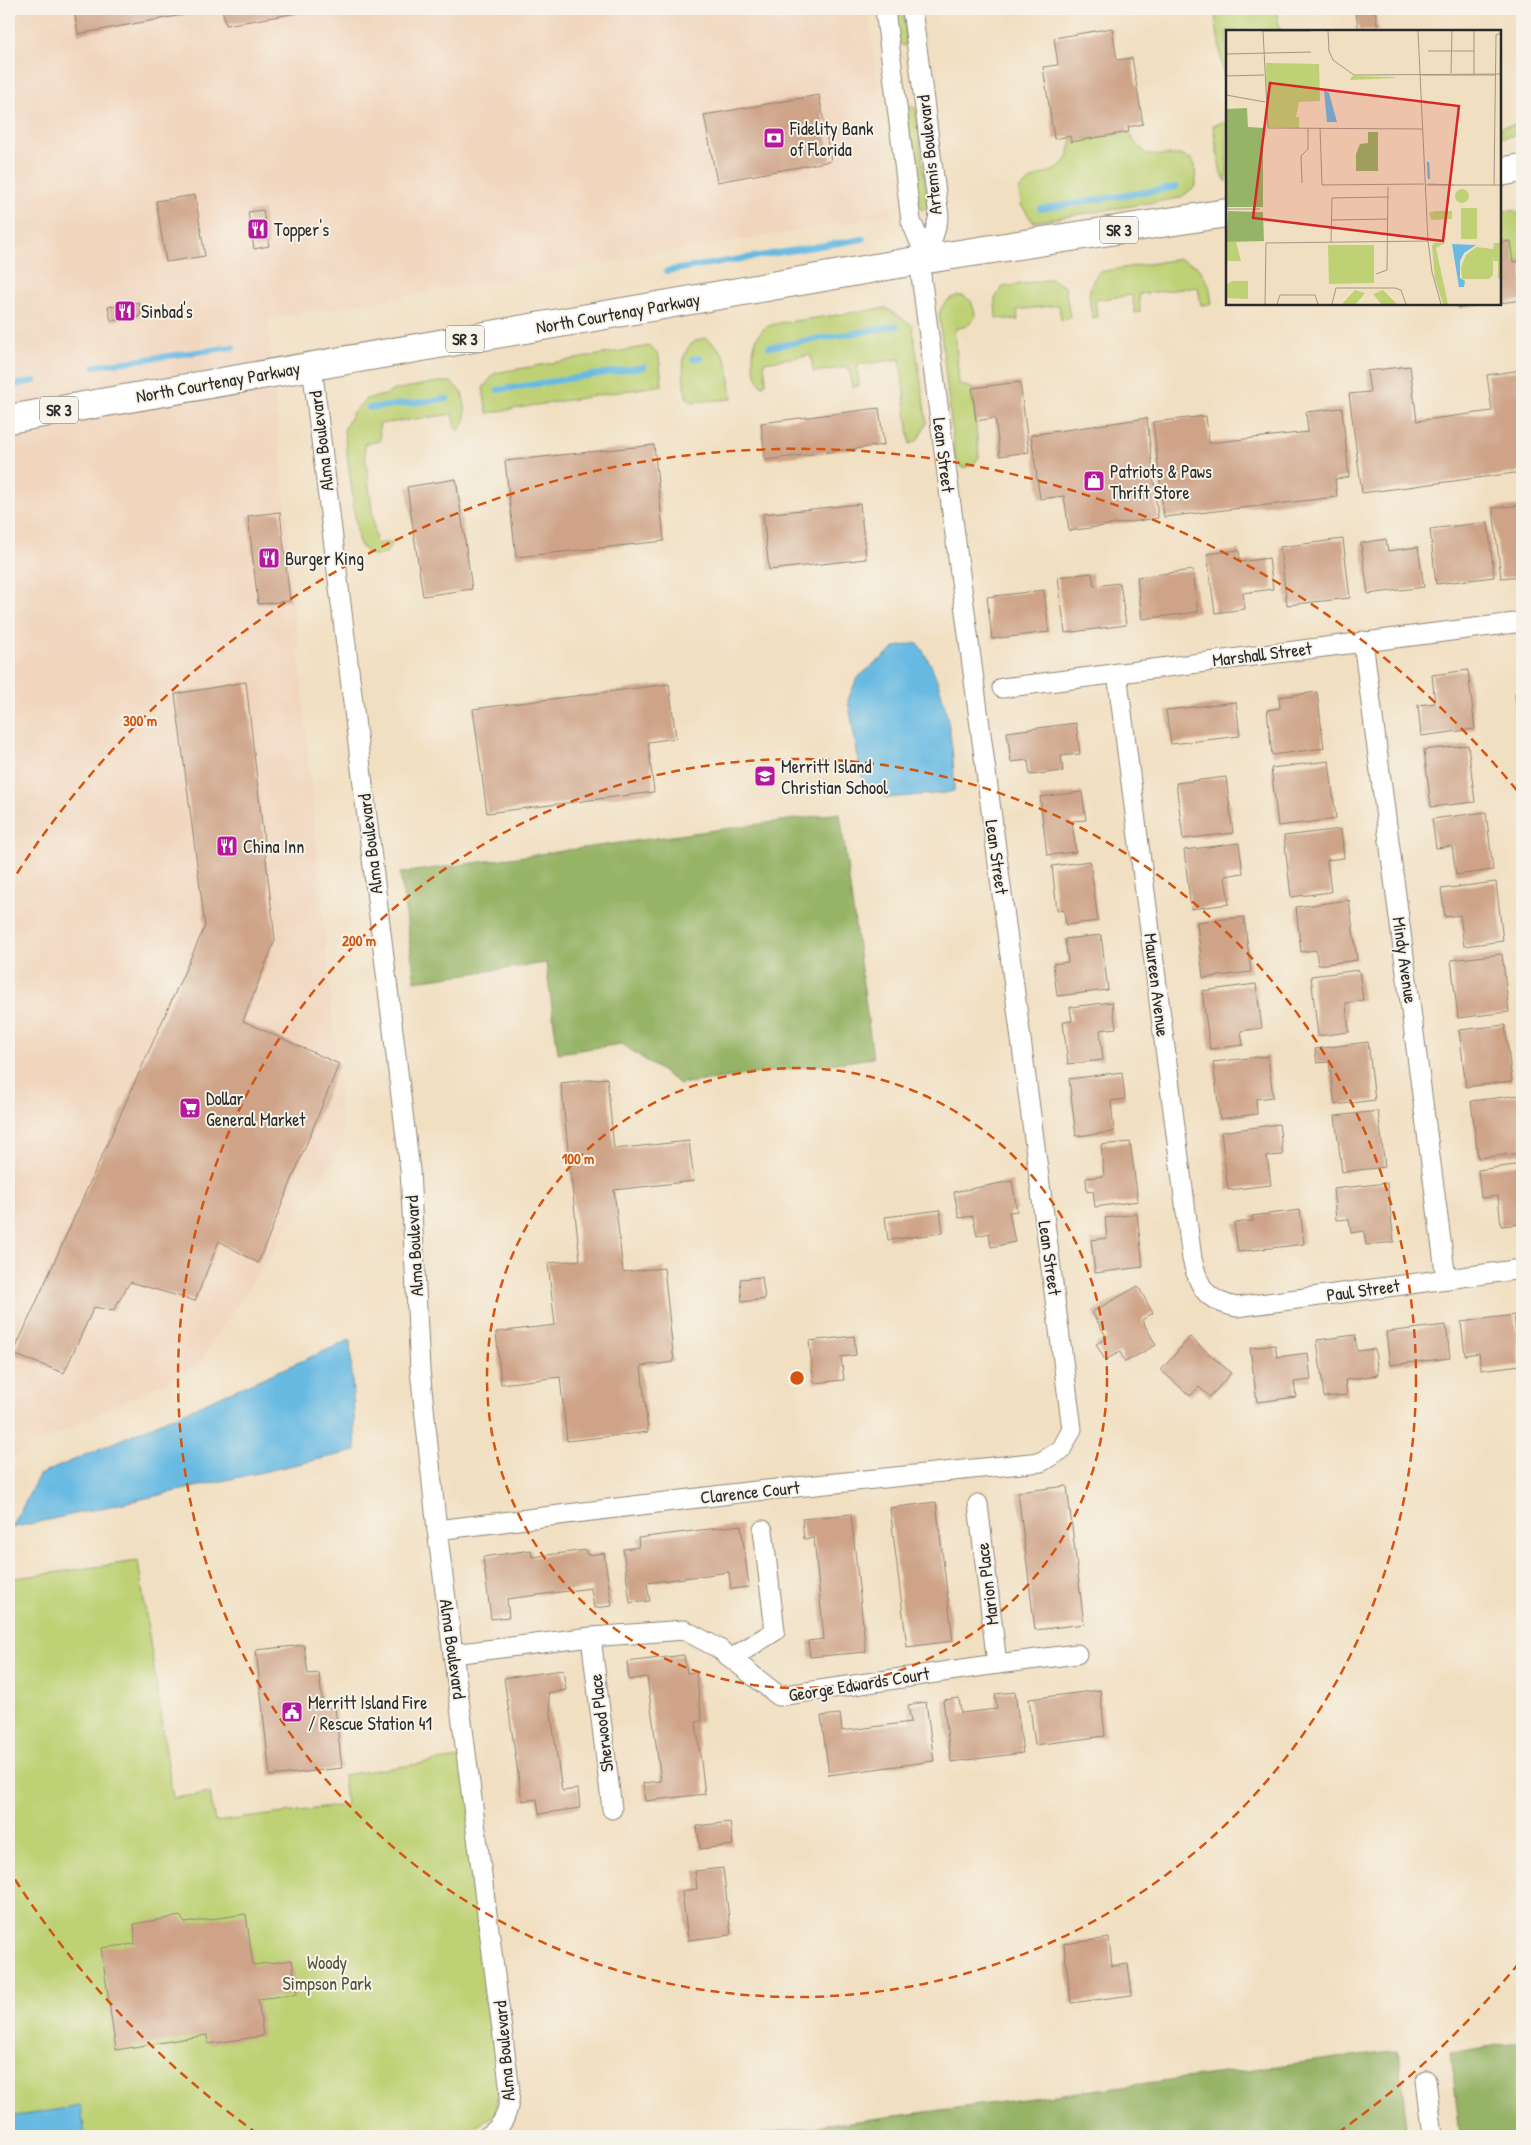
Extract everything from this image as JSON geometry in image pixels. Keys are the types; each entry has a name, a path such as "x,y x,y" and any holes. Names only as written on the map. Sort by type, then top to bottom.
{"main road":[{"path":"1501,172 1522,168"},
{"name":"North Courtenay Parkway","path":"9,419 923,260 1226,213"}],"street":[{"name":"Artemis Boulevard","path":"885,9 911,221 923,260"},
{"name":"Artemis Boulevard","path":"912,9 939,216 923,260"},
{"path":"892,68 919,65"},
{"name":"Lean Street","path":"923,260 1072,1429 1060,1450"},
{"name":"Alma Boulevard","path":"312,366 410,1170 420,1370 437,1530 510,2091 509,2110 495,2130"},
{"name":"Marshall Street","path":"1002,688 1522,622"},
{"name":"Mindy Avenue","path":"1363,641 1446,1279"},
{"name":"Maureen Avenue","path":"1117,673 1192,1259 1196,1277 1206,1294"},
{"name":"Paul Street","path":"1206,1294 1221,1304 1236,1307 1522,1269"},
{"name":"Clarence Court","path":"437,1530 747,1492 1041,1462 1060,1450"},
{"name":"Marion Place","path":"978,1504 997,1664"},
{"path":"732,1658 775,1631 763,1530"},
{"name":"George Edwards Court","path":"453,1654 591,1637 684,1630 718,1648 779,1696 1077,1654"},
{"name":"Sherwood Place","path":"591,1637 612,1809"},
{"path":"1426,2080 1433,2136"}],"shaded area":[{"path":"9,9 868,9 892,215 268,319 344,1143 197,1366 9,1458"}],"green space":[{"path":"894,9 903,9 907,43 903,46 897,40"},
{"path":"1214,9 1276,9 1280,30 1226,30 1226,92"},
{"path":"911,106 916,109 928,205 923,210 919,208 907,114 908,108"},
{"path":"1226,122 1226,181 1221,174 1213,125"},
{"path":"1521,124 1521,131 1515,135 1501,138 1501,127"},
{"path":"1129,132 1135,143 1148,155 1179,155 1191,159 1195,165 1196,186 1180,198 1033,222 1021,205 1019,189 1037,176 1055,170 1068,158 1071,142"},
{"path":"1501,211 1517,211 1522,221 1522,260 1513,262 1510,241 1501,243"},
{"path":"1179,259 1197,266 1209,285 1212,304 1201,305 1198,287 1139,294 1140,312 1135,313 1132,295 1095,300 1097,317 1092,318 1089,299 1090,288 1099,272"},
{"path":"1051,279 1065,287 1070,318 1061,320 1059,305 1017,310 1018,320 996,318 995,298 1003,287"},
{"path":"957,296 963,296 971,301 976,317 967,326 955,329 959,384 972,388 979,457 973,465 963,468 955,457 939,315 945,303"},
{"path":"886,308 912,325 927,423 917,441 910,444 900,359 857,365 859,386 852,387 849,367 813,372 811,355 764,362 766,383 762,386 758,380 753,364 754,348 760,333 767,327 780,323"},
{"path":"705,338 720,350 724,357 729,371 732,399 693,402 686,397 683,370 685,353 695,341"},
{"path":"650,346 659,356 662,385 487,413 483,388 495,373"},
{"path":"438,382 451,382 462,394 466,414 461,428 457,431 453,414 379,424 380,441 364,444 376,544 393,542 385,554 375,555 368,553 362,548 358,539 344,430 353,412 366,399 386,395 394,390"},
{"path":"840,813 873,1058 680,1084 622,1044 558,1053 546,963 415,981 400,873"},
{"name":"Woody Simpson Park","path":"138,1561 173,1798 210,1793 215,1822 346,1805 343,1775 466,1757 501,2008 498,2092 495,2114 468,2132 431,2136 9,2136 9,1579"},
{"path":"1522,2041 1522,2136 1460,2136 1451,2053"},
{"path":"1398,2050 1408,2136 743,2136"}],"water":[{"path":"917,643 927,657 935,674 946,713 953,754 954,791 887,798 871,789 861,775 848,700 857,678 896,647"},
{"path":"350,1340 356,1451 12,1528 39,1475"},
{"path":"81,2106 85,2136 9,2136 9,2117"}],"building":[{"path":"74,9 210,9 210,10 78,34"},
{"path":"222,9 316,9 316,10 226,25"},
{"path":"1355,9 1375,9 1378,30 1359,30"},
{"path":"1112,28 1117,60 1132,58 1143,124 1128,127 1129,132 1071,142 1070,136 1054,139 1043,67 1058,65 1054,38"},
{"path":"819,95 831,161 717,182 704,115"},
{"path":"195,195 205,256 166,262 156,201"},
{"name":"Topper's","path":"263,210 269,246 254,249 248,212"},
{"path":"1510,241 1513,262 1522,260 1522,300 1501,303 1501,243"},
{"name":"Sinbad's","path":"139,302 141,316 111,321 108,307"},
{"path":"1457,305 1480,305 1458,308"},
{"path":"1410,366 1417,421 1492,411 1487,375 1522,370 1522,472 1362,493 1349,394 1370,392 1367,371"},
{"path":"1020,382 1029,452 1000,456 995,418 976,421 972,388"},
{"path":"879,408 884,445 765,460 761,423"},
{"path":"1342,408 1349,477 1335,479 1337,497 1164,517 1153,422 1206,416 1209,443 1308,432 1306,412"},
{"path":"1147,418 1158,518 1069,531 1064,496 1040,499 1031,435"},
{"path":"654,445 664,541 516,557 505,461"},
{"path":"456,479 472,589 423,596 407,487"},
{"path":"860,504 866,559 769,570 763,514"},
{"path":"1522,505 1522,576 1501,578 1493,508"},
{"name":"Burger King","path":"280,512 290,601 258,604 248,516"},
{"path":"1488,522 1494,577 1436,584 1430,529"},
{"path":"1343,539 1350,598 1287,605 1280,547"},
{"path":"1386,539 1388,551 1418,547 1424,587 1368,594 1361,543"},
{"path":"1239,550 1240,562 1269,558 1273,589 1243,593 1245,609 1215,613 1207,554"},
{"path":"1193,570 1198,612 1142,619 1137,577"},
{"path":"1092,573 1094,586 1120,583 1126,625 1065,633 1058,577"},
{"path":"1044,590 1049,632 992,639 987,597"},
{"path":"1468,670 1475,729 1421,736 1418,705 1435,703 1432,675"},
{"path":"246,682 275,940 243,1021 339,1064 258,1263 219,1241 195,1301 130,1282 113,1311 94,1307 64,1373 13,1354 205,926 175,694"},
{"path":"669,684 676,738 648,742 654,792 487,813 473,709"},
{"path":"1317,692 1324,748 1272,755 1267,710 1280,708 1279,697"},
{"path":"1522,693 1522,725 1519,725 1515,694"},
{"path":"1236,702 1240,736 1171,744 1166,710"},
{"path":"1076,723 1080,754 1061,756 1063,771 1030,775 1028,760 1011,762 1007,732"},
{"path":"1468,745 1475,802 1431,807 1424,750"},
{"path":"1329,761 1336,819 1278,826 1271,768"},
{"path":"1226,777 1233,833 1183,839 1176,783"},
{"path":"1082,792 1086,820 1072,821 1076,852 1047,855 1040,797"},
{"path":"1486,812 1493,870 1456,875 1452,846 1436,848 1432,819"},
{"path":"1341,829 1344,858 1327,860 1331,892 1291,897 1284,836"},
{"path":"1239,843 1243,873 1225,876 1229,904 1191,909 1184,850"},
{"path":"1090,861 1098,921 1066,925 1064,910 1057,911 1052,866"},
{"path":"1496,882 1503,941 1464,946 1460,915 1445,917 1441,889"},
{"path":"1349,900 1357,960 1318,965 1316,950 1301,952 1296,907"},
{"path":"1244,917 1251,972 1203,978 1197,922"},
{"path":"1101,935 1108,990 1057,996 1053,964 1068,962 1065,939"},
{"path":"1502,954 1509,1012 1458,1018 1451,960"},
{"path":"1359,970 1363,1000 1346,1003 1349,1032 1318,1036 1311,976"},
{"path":"1256,984 1262,1028 1241,1031 1243,1045 1210,1049 1202,991"},
{"path":"1112,1002 1116,1028 1100,1030 1103,1060 1068,1064 1063,1022 1072,1021 1070,1007"},
{"path":"1505,1025 1512,1081 1466,1087 1459,1030"},
{"path":"1368,1042 1375,1100 1335,1105 1329,1062 1317,1063 1315,1049"},
{"path":"1268,1056 1273,1097 1256,1099 1257,1114 1220,1119 1213,1062"},
{"path":"1122,1072 1125,1099 1111,1101 1114,1132 1076,1136 1069,1079"},
{"path":"607,1078 614,1149 689,1141 694,1181 614,1190 623,1272 664,1268 674,1362 641,1366 648,1432 567,1441 560,1377 501,1384 496,1332 555,1325 548,1263 580,1260 561,1083"},
{"path":"1520,1095 1522,1153 1478,1158 1471,1101"},
{"path":"1378,1111 1385,1167 1342,1172 1335,1116"},
{"path":"1279,1124 1283,1155 1267,1156 1271,1185 1228,1190 1221,1132"},
{"path":"1130,1142 1138,1201 1095,1207 1093,1191 1087,1192 1086,1178 1104,1176 1101,1145"},
{"path":"1522,1164 1522,1224 1501,1226 1498,1196 1481,1198 1478,1170"},
{"path":"1012,1181 1017,1211 1009,1212 1015,1242 991,1247 989,1233 977,1236 973,1216 959,1218 954,1192"},
{"path":"1387,1183 1394,1242 1366,1245 1364,1231 1351,1233 1349,1219 1336,1220 1333,1189"},
{"path":"940,1210 943,1233 888,1240 885,1217"},
{"path":"1300,1210 1304,1244 1238,1252 1234,1223 1253,1221 1252,1216"},
{"path":"1137,1214 1143,1267 1095,1273 1091,1240 1107,1238 1105,1218"},
{"path":"762,1277 765,1299 742,1302 740,1279"},
{"path":"1138,1286 1153,1313 1142,1320 1156,1345 1125,1362 1120,1352 1105,1360 1096,1344 1107,1338 1092,1312"},
{"path":"1514,1315 1520,1365 1481,1370 1479,1353 1465,1355 1461,1322"},
{"path":"1446,1325 1450,1358 1390,1365 1386,1332"},
{"path":"1355,1335 1357,1351 1375,1349 1378,1375 1345,1380 1347,1395 1324,1397 1317,1340"},
{"path":"854,1336 856,1355 841,1357 844,1380 814,1383 809,1341"},
{"path":"1190,1337 1231,1373 1210,1397 1199,1387 1190,1396 1161,1370"},
{"path":"1275,1345 1277,1357 1308,1353 1311,1380 1294,1382 1296,1397 1257,1402 1250,1348"},
{"path":"1067,1486 1084,1624 1035,1630 1018,1492"},
{"path":"936,1502 953,1641 907,1647 890,1508"},
{"path":"851,1514 866,1652 810,1657 808,1641 824,1639 814,1538 804,1539 802,1519"},
{"path":"741,1525 749,1587 731,1589 729,1572 647,1583 650,1601 630,1603 623,1549 639,1547 638,1538"},
{"path":"531,1550 532,1557 586,1550 587,1555 604,1553 612,1606 594,1608 591,1588 507,1599 509,1617 491,1619 483,1557"},
{"path":"304,1645 308,1674 319,1673 323,1708 335,1707 342,1768 270,1776 256,1650"},
{"path":"684,1655 687,1673 696,1672 702,1721 696,1722 705,1794 645,1801 643,1783 661,1781 647,1677 629,1680 627,1662"},
{"path":"563,1670 566,1690 548,1693 562,1791 578,1789 580,1808 539,1814 537,1799 522,1801 504,1678"},
{"path":"1100,1690 1105,1736 1035,1745 1029,1699"},
{"path":"1015,1692 1023,1753 951,1762 943,1700 959,1698 961,1713 997,1709 995,1694"},
{"path":"926,1702 934,1761 829,1775 821,1716 840,1714 842,1731 911,1722 908,1705"},
{"path":"730,1822 733,1845 700,1849 697,1826"},
{"path":"723,1868 731,1935 688,1940 682,1891 697,1889 695,1871"},
{"path":"246,1914 253,1965 292,1960 297,1994 258,1999 263,2036 208,2044 207,2035 116,2050 101,1948 135,1944 134,1924 180,1916 185,1923"},
{"path":"1109,1938 1112,1966 1128,1964 1132,1995 1071,2003 1064,1944"}],"waterway":[{"path":"1040,209 1176,187"},
{"path":"667,271 863,239"},
{"path":"769,347 897,326"},
{"path":"95,366 233,347"},
{"path":"693,359 701,358"},
{"path":"498,390 644,367"},
{"path":"9,386 34,381"},
{"path":"369,408 447,399"}],"place":[{"name":"Fidelity Bank of Florida","path":"774,138"},
{"name":"Topper's","path":"258,229"},
{"name":"Sinbad's","path":"125,311"},
{"name":"Patriots & Paws Thrift Store","path":"1094,481"},
{"name":"Burger King","path":"269,558"},
{"name":"Merritt Island Christian School","path":"765,776"},
{"name":"China Inn","path":"227,846"},
{"name":"Dollar General Market","path":"190,1108"},
{"name":"Merritt Island Fire / Rescue Station 41","path":"292,1712"}]}
